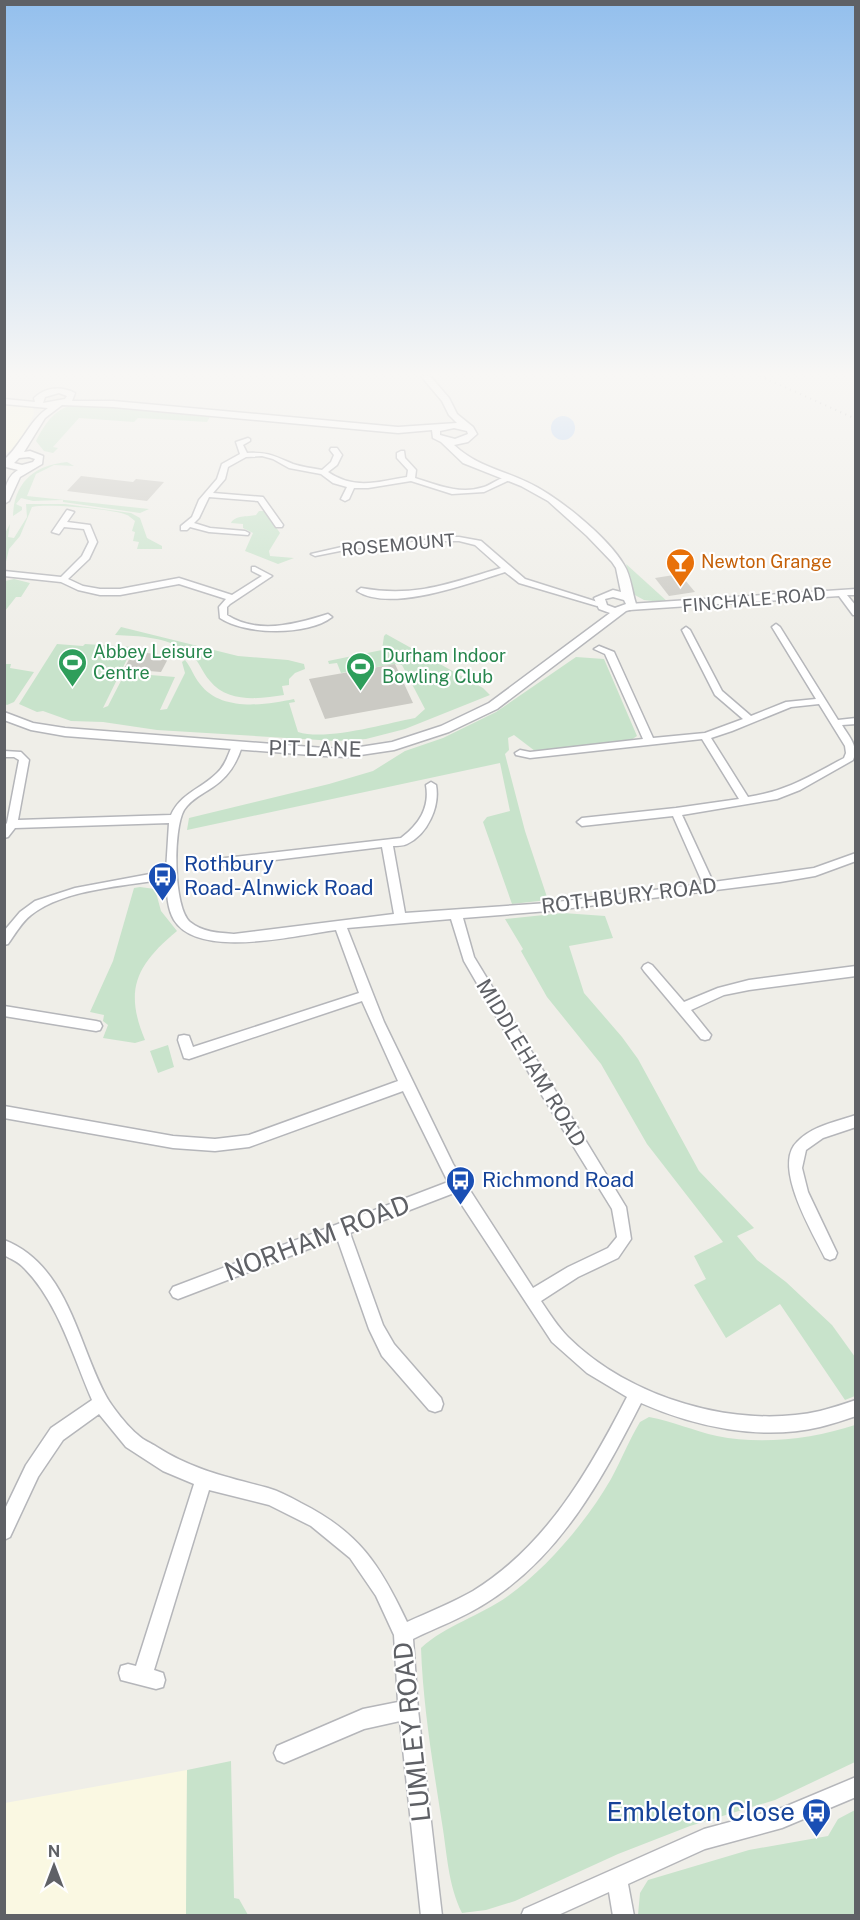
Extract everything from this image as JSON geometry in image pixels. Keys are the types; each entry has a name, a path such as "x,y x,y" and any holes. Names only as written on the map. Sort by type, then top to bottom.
{"street":[{"path":"10,466 14,471"},
{"path":"14,471 32,466"},
{"path":"225,466 221,479 207,495 187,526 245,532"},
{"path":"291,466 323,472 336,481 351,486 368,486 411,479 442,490 464,492 491,488 510,478"},
{"path":"323,472 331,466"},
{"path":"409,466 412,470 411,479"},
{"path":"480,466 550,499 591,534 621,568 627,604"},
{"path":"4,501 14,471"},
{"path":"345,499 351,486"},
{"path":"207,495 260,499 270,494"},
{"path":"260,499 279,525"},
{"path":"56,532 70,512"},
{"path":"62,524 87,527 93,542 86,557 63,580"},
{"name":"ROSEMOUNT","path":"315,554 355,546 401,546 459,539 477,543 488,549 514,576 531,585 603,600"},
{"path":"255,569 268,576 231,598 223,607 223,616 238,626 289,627 326,620"},
{"path":"361,591 408,596 438,592 507,569"},
{"path":"7,574 63,580 90,591 110,593 179,581 231,598"},
{"path":"601,625 603,600 622,580"},
{"name":"FINCHALE ROAD","path":"627,604 653,606 855,592"},
{"path":"841,593 855,613"},
{"path":"408,596 408,606"},
{"path":"603,600 627,604"},
{"path":"603,600 627,604"},
{"name":"PIT LANE","path":"31,726 65,732 347,753 394,746 425,737 493,706 627,604"},
{"path":"582,822 746,802 796,788 848,760 851,753 850,746 776,627"},
{"path":"686,630 718,693 749,720"},
{"path":"599,649 609,652 650,743"},
{"path":"520,753 650,743 705,736 789,704 820,701"},
{"path":"4,716 31,726"},
{"path":"835,723 855,721"},
{"path":"4,727 31,726"},
{"path":"705,736 746,802"},
{"path":"12,824 176,819 179,810 189,798 215,781 226,770 237,746"},
{"path":"4,754 13,753 24,760 12,824 4,834"},
{"path":"216,862 387,845 404,841 415,834 433,803 435,795 431,785"},
{"path":"676,812 710,886"},
{"name":"ROTHBURY ROAD","path":"176,819 171,900 176,914 184,924 213,938 234,939 400,918 548,907 806,873 853,862"},
{"path":"387,845 400,918"},
{"path":"4,941 28,911 44,902 67,894 172,874"},
{"name":"MIDDLEHAM ROAD","path":"456,915 468,958 619,1208 623,1224 624,1239 613,1253 573,1272 531,1298"},
{"path":"339,925 354,969 406,1084 457,1185 562,1343 603,1376 637,1393 688,1413 718,1420 754,1424 793,1423 855,1408"},
{"path":"648,968 705,1035"},
{"path":"682,1008 723,991 749,985 855,971"},
{"path":"184,1040 189,1054 366,995"},
{"path":"4,1011 96,1026"},
{"path":"4,1112 173,1142 215,1145 249,1141 406,1084"},
{"path":"830,1252 801,1193 795,1168 800,1147 819,1132 855,1121"},
{"name":"NORHAM ROAD","path":"178,1292 457,1185"},
{"path":"341,1229 377,1329 388,1350 435,1404"},
{"name":"LUMLEY ROAD","path":"4,1247 28,1261 47,1284 65,1317 100,1403 132,1441 169,1465 204,1480 271,1497 317,1520 356,1552 382,1590 403,1634 408,1710 432,1916"},
{"path":"403,1634 480,1596 520,1568 555,1532 607,1453 637,1393"},
{"path":"4,1531 32,1471 57,1434 100,1403"},
{"path":"142,1676 204,1480"},
{"path":"284,1753 363,1719 408,1710"},
{"path":"531,1916 704,1839 782,1818 855,1786"},
{"path":"616,1877 624,1916"}],"shaded area":[{"path":"187,1770 186,1915 5,1915 5,1803"}],"green space":[{"path":"53,466 36,474 27,496 149,509 140,513 63,502 63,500 33,501 21,498 16,504 22,507 22,510 13,516 14,504 22,485 28,477 45,467"},
{"path":"26,504 65,504 131,513 140,518 147,538 162,546 162,549 137,549 139,542 133,541 135,532 132,531 135,521 127,515 95,509 39,506 32,507 20,536 9,549 5,566 5,533 10,524 8,537 14,538 27,517"},
{"path":"259,511 265,511 280,533 269,551 270,556 294,558 278,564 245,551 253,533 243,528 243,524 231,523 238,517 256,515"},
{"path":"626,564 669,603 644,600 633,594"},
{"path":"14,579 30,583 21,597 16,597 5,611 5,581"},
{"path":"121,627 238,656 288,660 304,664 305,669 295,673 289,679 289,685 282,686 284,695 265,698 235,696 217,688 194,658 179,646 161,640 115,635"},
{"path":"386,634 483,688 490,695 405,729 366,739 336,741 157,730 103,722 71,721 43,711 37,712 19,704 57,644 133,647 103,708 108,706 125,673 175,677 160,710 167,709 185,673 182,662 185,660 200,684 219,699 231,703 257,704 294,699 295,702 289,703 298,732 324,734 355,731 415,718 425,709 402,665 395,664 341,673 337,663 329,664 328,661 382,650"},
{"path":"576,657 604,659 637,736 631,740 535,751 514,735 508,738 509,750 505,754 525,831 548,900 512,904 483,822 487,817 510,811 500,763 187,830 189,818 373,771 405,751 443,738 496,712"},
{"path":"5,664 11,664 10,668 34,672 14,702 7,705 5,704"},
{"path":"134,888 155,889 161,911 177,931 152,955 138,979 135,1007 145,1040 135,1043 103,1038 108,1025 103,1021 104,1015 90,1012 113,961"},
{"path":"563,913 605,916 613,938 569,946 584,993 638,1059 699,1171 754,1228 737,1236 757,1260 786,1282 832,1325 855,1357 855,1396 845,1400 780,1304 726,1338 694,1285 706,1279 694,1256 723,1242 647,1144 601,1064 547,997 505,919"},
{"path":"168,1045 174,1067 158,1073 150,1051"},
{"path":"649,1417 717,1436 751,1440 804,1437 855,1425 855,1762 775,1800 690,1826 618,1854 515,1901 486,1910 462,1913 451,1880 447,1857 426,1714 421,1648 441,1633 508,1596 551,1558 590,1511 611,1479 640,1422"},
{"path":"231,1761 234,1898 239,1899 248,1915 186,1915 187,1770"},
{"path":"855,1810 855,1915 638,1915 640,1893 648,1880 749,1850 828,1836 838,1819"}],"building":[{"path":"81,476 133,482 136,479 164,482 147,501 67,491"},
{"name":"Newton Grange","path":"680,574 695,592 669,596 655,578"},
{"path":"133,652 170,655 161,672 124,669"},
{"name":"Durham Indoor Bowling Club","path":"395,664 413,703 325,719 309,679"}],"place":[{"name":"Newton Grange","path":"680,588"},
{"name":"Abbey Leisure Centre","path":"72,688"},
{"name":"Durham Indoor Bowling Club","path":"361,692"},
{"name":"Rothbury Road-Alnwick Road","path":"163,902"},
{"name":"Richmond Road","path":"461,1206"},
{"name":"Embleton Close","path":"816,1838"}]}
